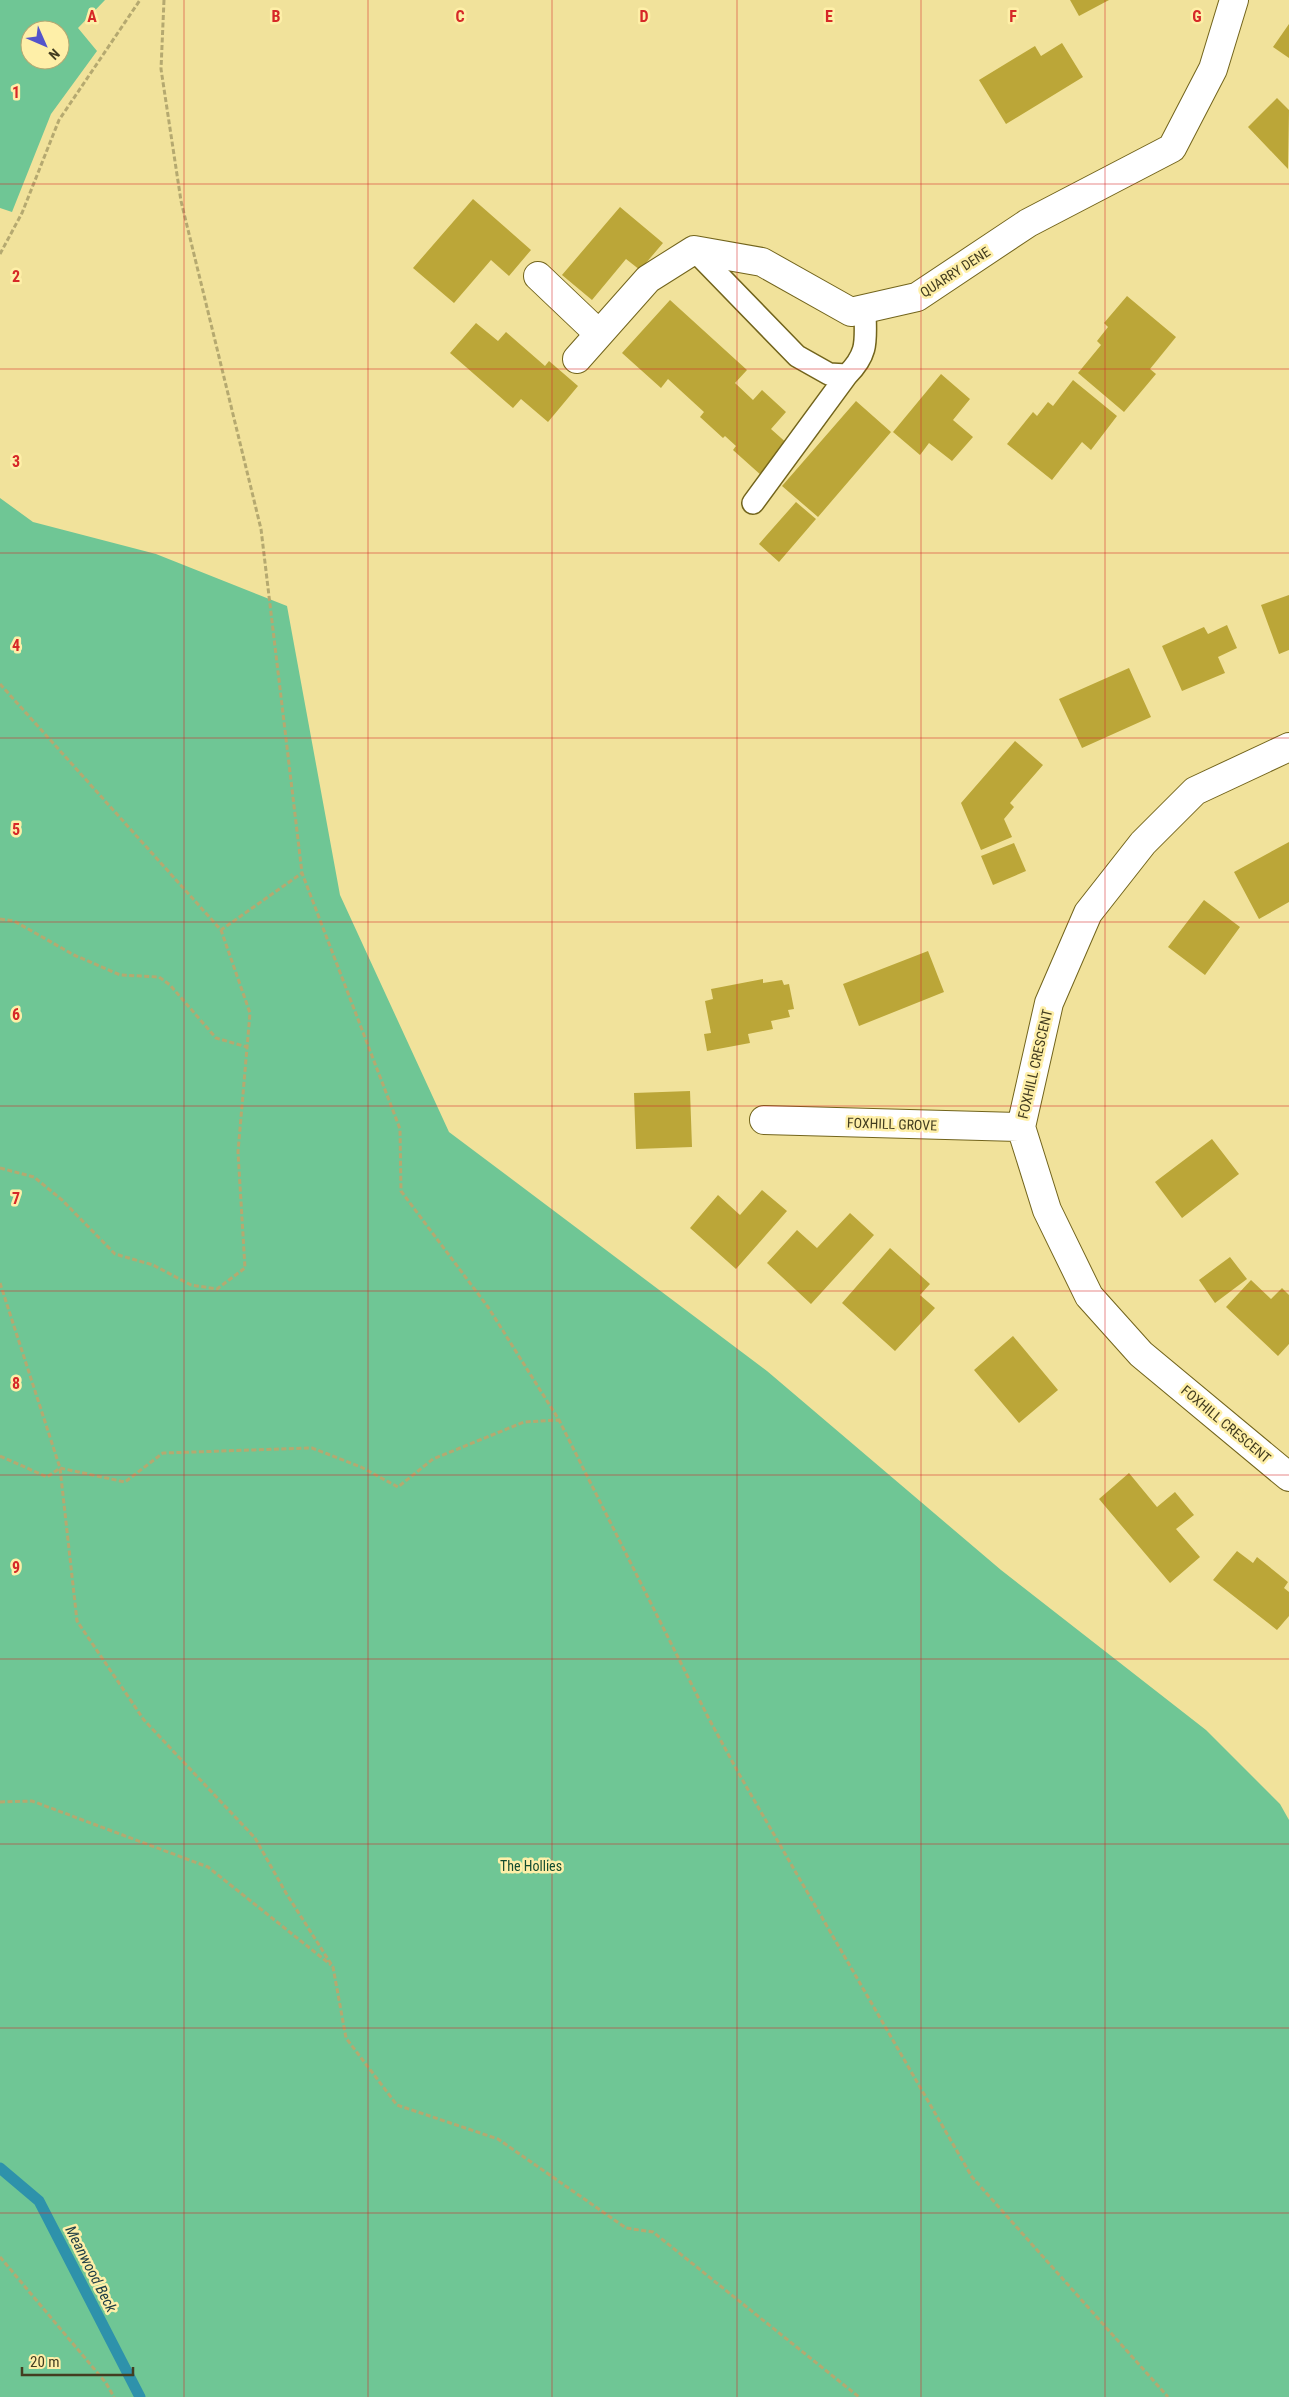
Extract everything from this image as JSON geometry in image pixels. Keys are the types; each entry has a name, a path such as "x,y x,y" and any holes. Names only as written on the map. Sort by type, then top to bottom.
{"street":[{"name":"QUARRY DENE","path":"694,250 762,262 851,312 917,297 1028,223 1172,148 1213,69 1234,0"},
{"path":"577,359 648,279 694,250"},
{"path":"538,276 599,334"},
{"name":"FOXHILL CRESCENT","path":"1289,747 1195,791 1143,843 1088,913 1048,1003 1021,1127 1047,1210 1089,1296 1141,1354 1289,1477"},
{"name":"FOXHILL GROVE","path":"764,1120 1021,1127"}],"lane":[{"path":"694,250 797,356 829,374 847,375"},
{"path":"753,503 847,375 858,364 865,350 865,308"}],"path":[{"path":"0,254 22,213 59,120 140,0"},
{"path":"164,0 161,69 181,201 261,529 302,873 400,1129 401,1191 488,1307 559,1420 735,1766 972,2177 1168,2397"},
{"path":"0,684 221,930 250,1013 238,1152 245,1268 217,1289 192,1285 153,1265 115,1254 62,1200 34,1177 0,1168"},
{"path":"221,930 302,873"},
{"path":"0,919 14,921 74,955 120,975 159,977 170,984 216,1038 247,1047"},
{"path":"0,1283 60,1468 77,1621 144,1720 255,1838 286,1893 333,1966 346,2038 397,2105 498,2139 626,2228 653,2232 859,2397"},
{"path":"0,1456 48,1477 60,1468 126,1482 163,1453 312,1448 361,1467 398,1487 433,1459 524,1422 559,1420"},
{"path":"0,1802 32,1801 208,1867 333,1966"},
{"path":"0,2257 106,2382 114,2397"}],"green space":[{"path":"0,0 105,0 78,28 97,51 51,114 12,212 0,208"},
{"name":"The Hollies","path":"0,498 33,522 156,554 287,606 340,895 449,1132 767,1371 1001,1570 1206,1730 1280,1804 1289,1820 1289,2397 0,2397"}],"building":[{"path":"1070,0 1109,0 1079,16"},
{"path":"1289,24 1289,58 1273,47"},
{"path":"1062,43 1083,77 1006,124 979,80 1035,46 1041,56"},
{"path":"1277,98 1289,110 1288,169 1248,127"},
{"path":"473,199 531,250 509,276 491,260 454,303 413,268"},
{"path":"620,207 663,243 640,270 626,259 592,300 562,275"},
{"path":"1127,296 1176,337 1150,369 1156,374 1124,412 1078,373 1101,345 1097,341 1108,327 1104,323"},
{"path":"670,300 747,370 735,383 753,400 762,390 786,412 771,429 790,446 762,476 733,450 736,446 725,436 723,438 700,417 704,412 668,379 661,388 622,353"},
{"path":"476,323 498,341 506,332 545,366 549,361 578,386 548,422 521,399 513,408 450,353"},
{"path":"941,374 970,399 953,420 973,437 952,461 929,443 920,455 893,432"},
{"path":"1073,380 1117,416 1091,450 1082,442 1052,480 1007,444 1033,412 1037,416 1048,402 1053,406"},
{"path":"856,401 891,432 818,517 782,486"},
{"path":"796,502 816,519 779,562 759,544"},
{"path":"1289,595 1289,650 1279,654 1261,605"},
{"path":"1227,625 1237,648 1218,657 1225,673 1182,691 1162,646 1204,627 1208,634"},
{"path":"1129,668 1151,717 1082,748 1059,699"},
{"path":"1015,741 1043,765 1010,803 1014,807 1004,819 1012,837 981,850 961,803"},
{"path":"1289,842 1289,902 1259,919 1234,872"},
{"path":"1014,843 1026,871 993,885 981,856"},
{"path":"1204,900 1240,927 1205,975 1168,947"},
{"path":"928,951 944,992 859,1026 843,984"},
{"path":"763,979 763,983 782,980 784,985 789,984 794,1009 788,1010 790,1017 771,1021 773,1029 748,1034 750,1043 707,1051 704,1034 711,1033 705,1001 713,999 711,989"},
{"path":"690,1091 692,1147 636,1149 634,1093"},
{"path":"1212,1139 1239,1174 1182,1218 1155,1182"},
{"path":"762,1190 787,1211 736,1269 690,1228 718,1195 740,1215"},
{"path":"850,1213 874,1235 811,1304 767,1263 797,1230 817,1248"},
{"path":"890,1248 930,1284 920,1295 935,1308 895,1351 842,1303"},
{"path":"1230,1257 1247,1279 1215,1303 1199,1280"},
{"path":"1251,1280 1271,1299 1282,1288 1289,1295 1289,1344 1278,1356 1226,1307"},
{"path":"1013,1336 1058,1390 1019,1423 974,1370"},
{"path":"1129,1473 1157,1507 1175,1492 1194,1515 1176,1529 1200,1557 1170,1583 1099,1499"},
{"path":"1237,1551 1253,1563 1257,1557 1288,1582 1284,1588 1289,1592 1289,1616 1277,1630 1213,1580"}],"waterway":[{"name":"Meanwood Beck","path":"0,2168 39,2201 140,2397"}]}
